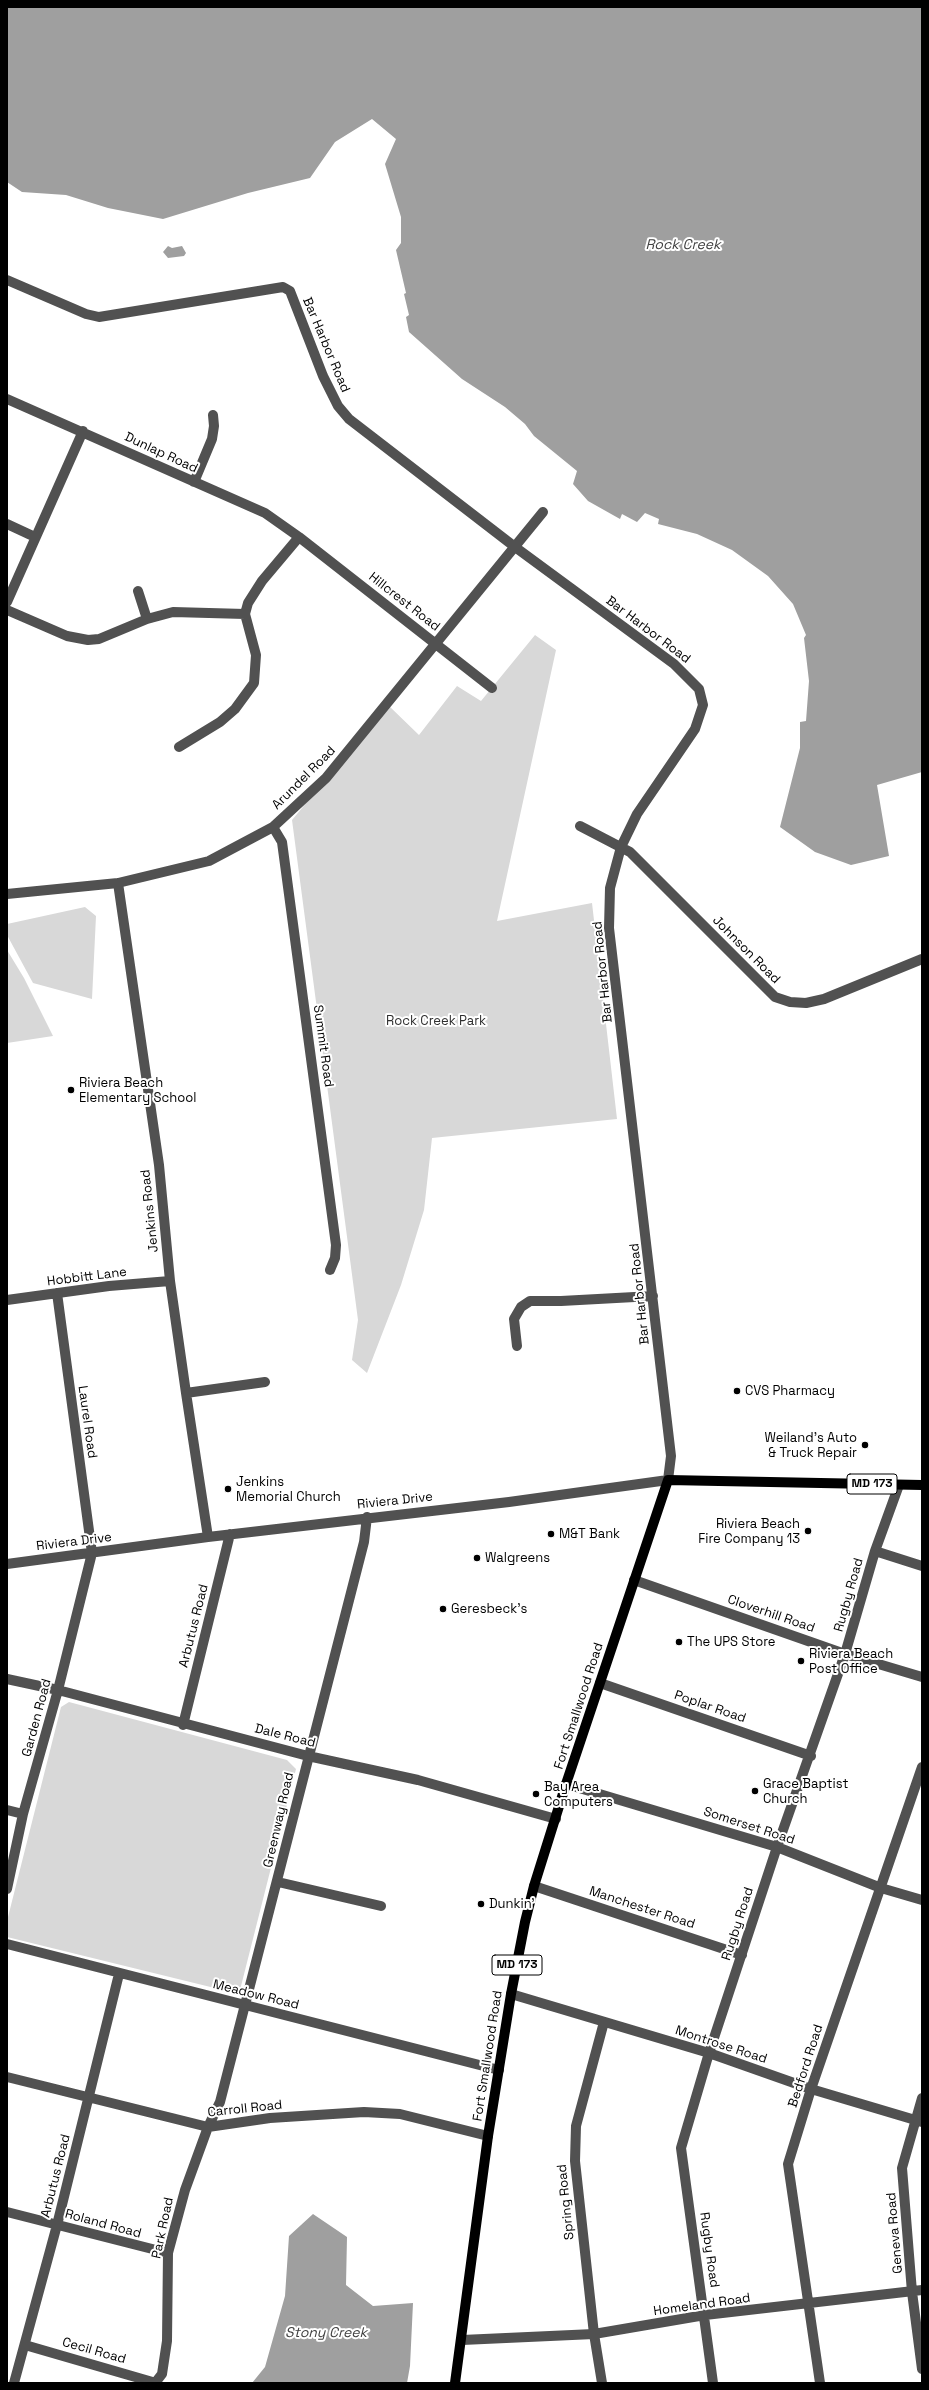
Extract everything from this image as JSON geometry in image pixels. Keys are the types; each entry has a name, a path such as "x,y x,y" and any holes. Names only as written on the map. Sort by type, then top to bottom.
{"main road":[{"name":"MD 173","path":"668,1480 922,1485"},
{"name":"Fort Smallwood Road","path":"455,2383 462,2340 488,2136 511,1994 534,1886 566,1784 668,1480"}],"street":[{"name":"Bar Harbor Road","path":"7,280 86,314 99,317 283,287 290,292 323,376 338,406 349,420 515,547 674,664 699,689 703,705 700,718 637,814 621,847 610,888 609,928 671,1456 668,1480"},
{"name":"Dunlap Road","path":"7,399 265,513 299,537"},
{"path":"194,482 212,439 214,426 213,415"},
{"path":"7,602 83,432"},
{"name":"Arundel Road","path":"7,894 118,882 209,861 273,827 326,778 437,644 543,512"},
{"path":"7,524 35,537"},
{"path":"179,747 220,722 235,709 254,683 256,655 245,614 248,603 262,581 299,537"},
{"name":"Hillcrest Road","path":"299,537 492,688"},
{"path":"138,591 147,619"},
{"path":"7,610 66,636 88,640 111,635 147,619 173,612 245,614"},
{"name":"Johnson Road","path":"580,826 630,852 775,997 790,1002 806,1003 824,999 922,959"},
{"name":"Summit Road","path":"273,827 282,842 336,1245 335,1258 330,1270"},
{"name":"Jenkins Road","path":"118,882 154,1129 170,1281 208,1537"},
{"name":"Hobbitt Lane","path":"7,1300 170,1281"},
{"name":"Laurel Road","path":"57,1293 92,1553"},
{"path":"517,1346 514,1319 521,1307 530,1301 561,1301 653,1296"},
{"path":"186,1393 266,1382"},
{"name":"Riviera Drive","path":"7,1564 367,1517 509,1502 668,1480"},
{"name":"Rugby Road","path":"713,2383 705,2315 681,2148 709,2053 777,1847 811,1756 845,1654 875,1551 899,1484"},
{"name":"Greenway Road","path":"208,2127 220,2102 246,2006 278,1882 308,1756 364,1542 367,1517"},
{"name":"Arbutus Road","path":"183,1724 230,1534"},
{"path":"875,1551 922,1566"},
{"name":"Garden Road","path":"7,1889 23,1814 58,1690 92,1553"},
{"name":"Cloverhill Road","path":"634,1580 845,1654 922,1677"},
{"name":"Dale Road","path":"7,1679 58,1690 308,1756 418,1780 556,1819"},
{"name":"Poplar Road","path":"600,1683 811,1756"},
{"name":"Bedford Road","path":"820,2383 788,2164 811,2089 922,1767"},
{"name":"Somerset Road","path":"566,1784 777,1847 881,1888 922,1900"},
{"path":"7,1810 23,1814"},
{"path":"278,1882 381,1906"},
{"name":"Manchester Road","path":"534,1886 742,1955"},
{"name":"Meadow Road","path":"7,1944 119,1974 499,2070"},
{"name":"Arbutus Road","path":"14,2383 57,2225 119,1974"},
{"name":"Montrose Road","path":"511,1994 709,2053 811,2089 918,2121"},
{"name":"Spring Road","path":"602,2383 594,2334 575,2154 576,2126 604,2022"},
{"name":"Carroll Road","path":"7,2077 208,2127 270,2118 364,2112 400,2114 488,2136"},
{"name":"Geneva Road","path":"922,2098 918,2121 902,2168 917,2291 922,2369"},
{"name":"Park Road","path":"156,2383 162,2374 167,2341 168,2253 185,2190 208,2127"},
{"name":"Roland Road","path":"7,2212 168,2253"},
{"name":"Homeland Road","path":"462,2340 594,2334 705,2315 809,2305 917,2291"},
{"name":"Cecil Road","path":"25,2345 156,2383"}],"green space":[{"name":"Rock Creek Park","path":"535,635 556,650 497,921 592,903 617,1119 432,1138 424,1210 401,1285 367,1373 352,1360 358,1320 292,820 388,705 419,735 457,686 481,701"},
{"path":"85,907 96,916 92,999 33,983 7,935 7,924"},
{"path":"7,950 24,978 53,1036 7,1043"},
{"path":"69,1702 287,1760 296,1769 239,1994 7,1937 7,1921 61,1707"}],"water":[{"name":"Rock Creek","path":"7,7 922,7 922,772 877,785 889,856 851,865 815,852 780,827 800,748 800,722 806,721 809,681 804,638 806,635 793,604 768,576 732,550 697,534 658,524 659,519 645,513 637,522 622,514 620,519 588,501 573,484 577,471 534,436 525,424 505,407 462,379 409,332 406,317 409,315 404,294 406,293 396,250 401,243 401,217 385,164 396,139 372,119 335,142 310,178 248,193 163,219 108,208 66,195 22,192 7,182"},
{"path":"168,246 172,248 182,246 186,253 184,256 168,258 163,252"},
{"name":"Stony Creek","path":"313,2214 347,2237 346,2285 373,2306 413,2303 410,2366 407,2383 252,2383 265,2367 285,2296 289,2236"}],"place":[{"name":"Riviera Beach Elementary School","path":"71,1090"},
{"name":"CVS Pharmacy","path":"737,1391"},
{"name":"Weiland's Auto & Truck Repair","path":"865,1445"},
{"name":"Jenkins Memorial Church","path":"228,1489"},
{"name":"Riviera Beach Fire Company 13","path":"808,1531"},
{"name":"M&T Bank","path":"551,1534"},
{"name":"Walgreens","path":"477,1558"},
{"name":"Geresbeck's","path":"443,1609"},
{"name":"The UPS Store","path":"679,1642"},
{"name":"Riviera Beach Post Office","path":"801,1661"},
{"name":"Grace Baptist Church","path":"755,1791"},
{"name":"Bay Area Computers","path":"536,1794"},
{"name":"Dunkin'","path":"481,1904"}]}
